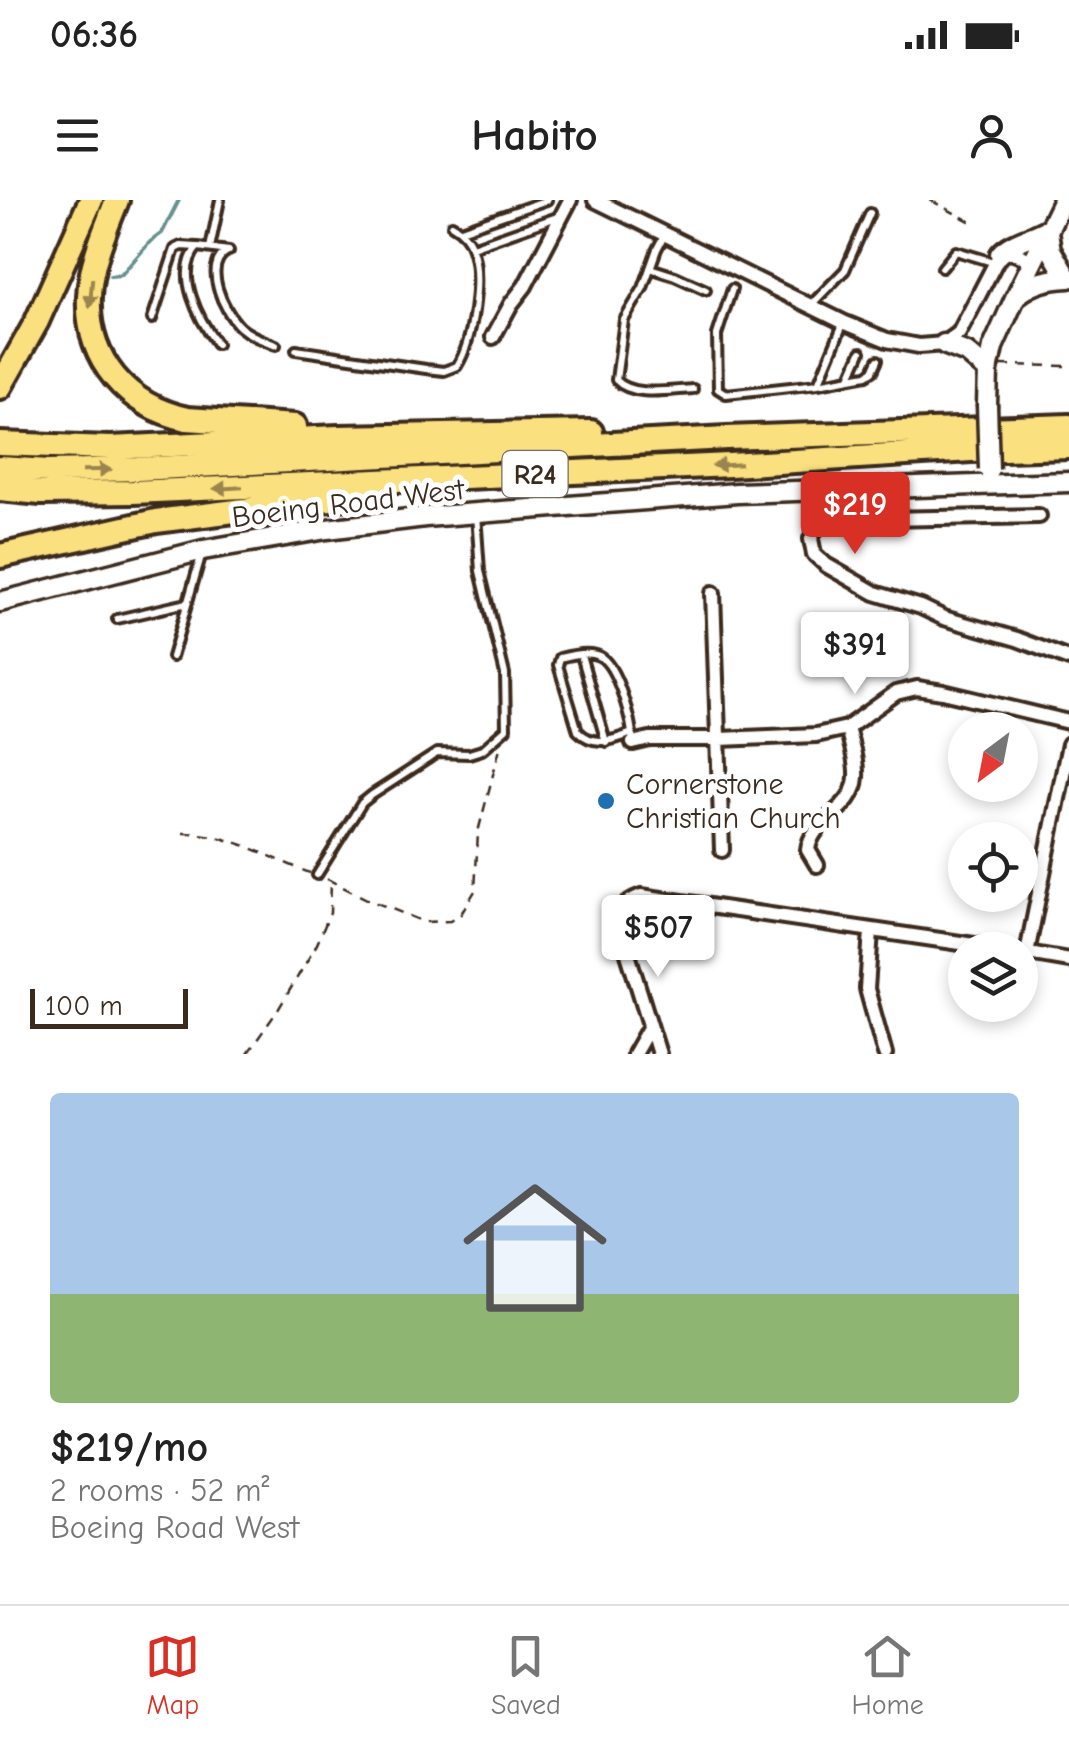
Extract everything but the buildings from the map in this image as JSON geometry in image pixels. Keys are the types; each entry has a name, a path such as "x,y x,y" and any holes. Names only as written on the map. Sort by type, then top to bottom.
{"highway":[{"path":"0,387 38,321 91,200"},
{"path":"116,200 93,272 90,318 105,363 121,386 139,401 187,419 484,436"},
{"path":"830,434 942,421 1069,414"},
{"name":"R24","path":"0,468 138,469 727,438 1069,426"},
{"path":"0,444 110,448 338,437 601,432 727,438"},
{"name":"R24","path":"0,489 41,493 133,492 1069,448"},
{"path":"971,450 1069,456"},
{"path":"0,556 156,520 529,474"}],"main road":[{"path":"989,477 989,368 1014,298 1063,200"},
{"path":"997,258 1006,248 1049,230"},
{"path":"1049,230 1051,250 1068,276"},
{"path":"1034,261 1068,276"},
{"path":"1014,298 1026,288 1068,276"},
{"path":"944,344 989,368"},
{"name":"Boeing Road West","path":"0,602 203,550 425,517 989,477 1069,482"}],"street":[{"path":"493,337 570,200"},
{"path":"594,200 844,322 887,340 919,346 944,344 953,339 965,324 997,258 1012,252 1034,261"},
{"path":"1039,516 831,520 817,524 811,539 814,554 826,565 885,598 1069,659"},
{"path":"714,593 722,850"},
{"path":"633,738 803,736 847,728 896,693 917,688 1069,722"},
{"path":"817,865 808,850 811,838 840,810 855,787 856,760 847,728"},
{"path":"1028,932 1069,744"},
{"path":"660,1054 620,925 620,913 626,902 641,896 948,942"},
{"path":"872,931 868,989 885,1054"},
{"path":"1038,954 1069,960"},
{"path":"634,1054 650,1026"}],"lane":[{"path":"210,248 220,200"},
{"path":"461,230 547,200"},
{"path":"810,306 845,270 870,213"},
{"path":"472,246 561,215"},
{"path":"296,350 372,363 452,370 461,360 468,339 477,270 472,246 461,230 452,225"},
{"path":"666,233 643,288 624,320 616,380 632,390 693,390"},
{"path":"152,319 175,249 181,246 230,251 218,260 216,283 228,312 248,334 276,345"},
{"path":"198,247 193,252 188,278 192,300 201,322 217,344"},
{"path":"942,268 956,251 997,258"},
{"path":"650,268 706,290"},
{"path":"732,288 717,334 718,389 726,394 849,378 870,373 878,360"},
{"path":"818,384 844,322"},
{"path":"849,378 862,352"},
{"path":"317,875 352,817 372,795 437,754 482,750 506,729 505,674 480,572 476,513"},
{"path":"172,657 203,550"},
{"path":"116,618 188,602"},
{"path":"581,655 606,742"},
{"path":"581,655 599,655 611,668 633,738 606,742 586,738 578,731 558,660 581,655"}],"path":[{"path":"930,200 976,224"},
{"path":"989,368 1069,366"},
{"path":"182,833 204,833 269,853 424,922 450,921 460,914 475,891 478,832 506,729"},
{"path":"247,1054 317,944 330,913 331,880"}],"waterway":[{"path":"110,276 121,275 162,233 179,200"}],"place":[{"name":"Cornerstone Christian Church","path":"606,801"}]}
